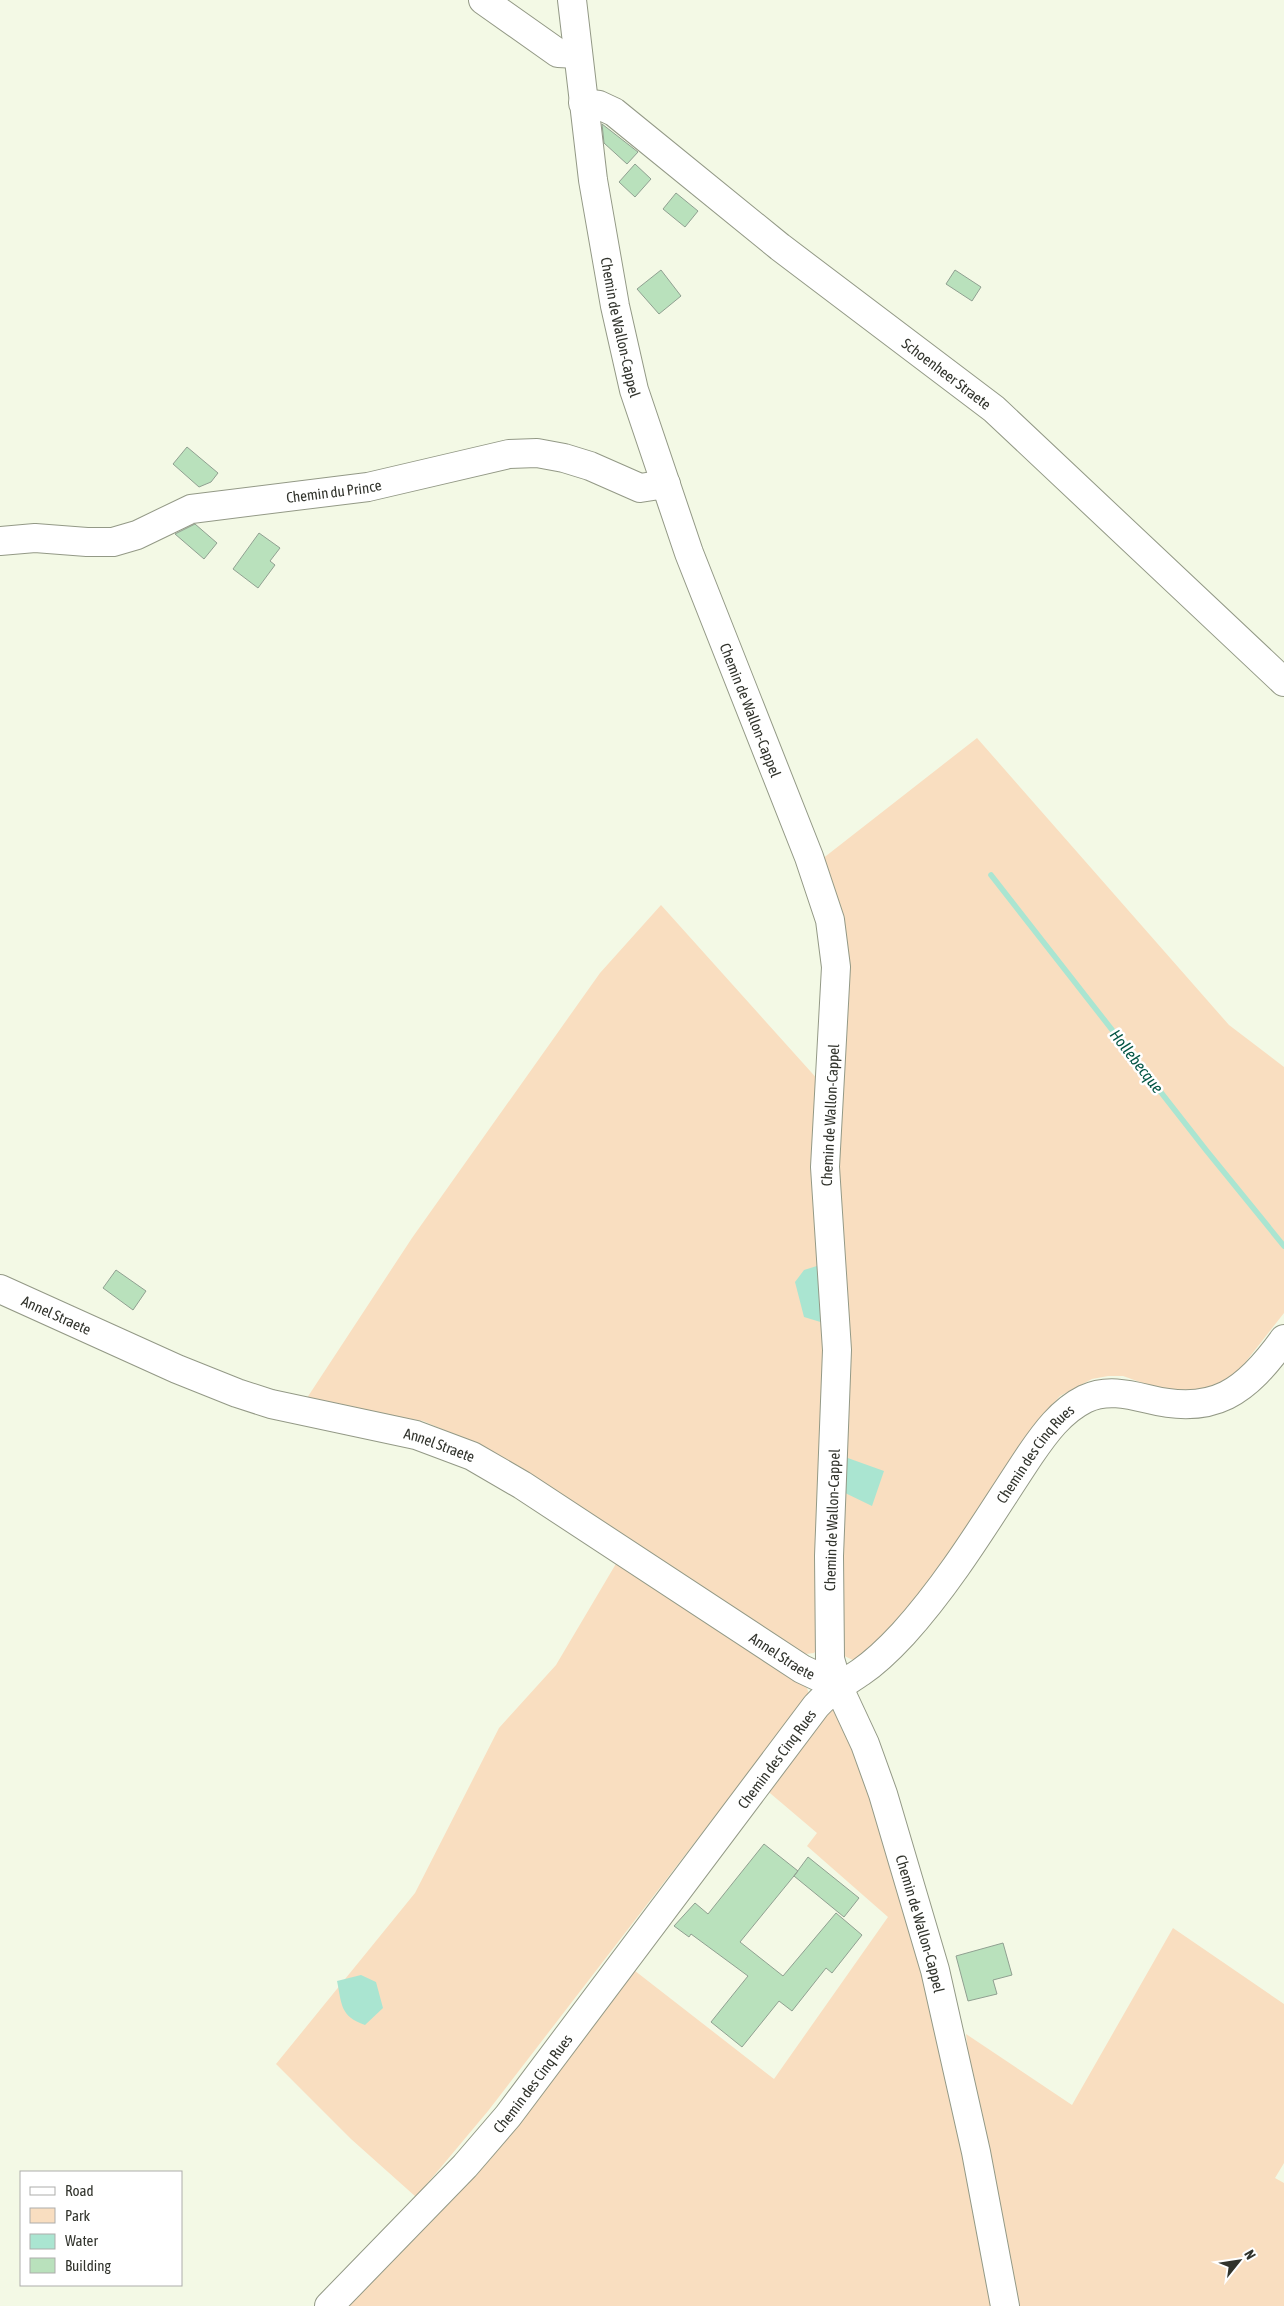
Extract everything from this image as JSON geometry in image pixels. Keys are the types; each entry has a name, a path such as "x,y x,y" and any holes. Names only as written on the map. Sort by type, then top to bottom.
{"street":[{"path":"483,0 558,53 578,54"},
{"name":"Chemin de Wallon-Cappel","path":"572,0 593,180 622,340 640,410 689,553 819,886 833,938 836,1004 825,1167 837,1350 829,1539 828,1632 830,1658 838,1686 865,1744 881,1786 933,1964 976,2152 1006,2306"},
{"name":"Schoenheer Straete","path":"583,103 599,105 614,112 780,247 994,409 1284,682"},
{"name":"Chemin du Prince","path":"0,541 34,538 113,542 137,534 181,513 197,508 368,487 509,454 537,453 564,458 590,466 640,488 666,484"},
{"name":"Annel Straete","path":"0,1289 177,1369 237,1393 271,1404 416,1435 472,1456 516,1481 802,1669 838,1686"},
{"name":"Chemin des Cinq Rues","path":"329,2306 465,2166 508,2116 813,1710 823,1698 838,1686 879,1658 916,1620 953,1570 1037,1444 1063,1414 1089,1397 1108,1393 1131,1395 1171,1405 1196,1406 1207,1403 1245,1384 1266,1363 1284,1339"}],"green space":[{"path":"977,738 1229,1025 1284,1067 1284,1313 1244,1364 1232,1376 1216,1387 1200,1391 1165,1391 1123,1376 1108,1376 1092,1379 1060,1396 1035,1424 969,1525 925,1587 874,1646 862,1656 853,1660 842,1655 839,1641 848,1309 817,863"},
{"path":"661,905 820,1082 830,1333 818,1648 814,1653 806,1654 797,1650 635,1542 490,1450 423,1421 305,1401 412,1238 600,973"},
{"path":"617,1562 686,1605 807,1688 809,1694 488,2111 416,2197 351,2139 276,2064 415,1893 499,1728 556,1665"},
{"path":"832,1706 845,1722 880,1818 943,2039 996,2306 344,2306 630,1967 774,2079 888,1917 807,1846 817,1833 764,1788"},
{"path":"1173,1928 1284,2004 1284,2163 1275,2178 1284,2183 1284,2306 1017,2306 971,2081 966,2034 1072,2105"}],"water":[{"path":"820,1265 827,1324 804,1317 795,1282 804,1270"},
{"path":"845,1457 884,1471 872,1506 841,1491"},
{"path":"361,1975 376,1982 383,2008 365,2025 357,2022 346,2013 341,2003 337,1981"}],"building":[{"path":"602,124 638,152 627,164 604,143"},
{"path":"635,164 651,179 635,197 619,182"},
{"path":"676,193 698,211 685,227 663,209"},
{"path":"661,270 681,296 659,314 637,289"},
{"path":"955,270 981,287 972,301 946,284"},
{"path":"187,447 218,473 211,482 199,487 173,464"},
{"path":"195,524 217,543 204,559 175,534"},
{"path":"259,533 280,548 270,561 275,565 258,588 233,569"},
{"path":"116,1270 146,1291 133,1310 103,1288"},
{"path":"764,1844 798,1871 740,1942 783,1976 836,1913 862,1935 832,1973 826,1968 792,2011 779,2001 742,2047 711,2022 748,1976 691,1934 689,1937 674,1926 695,1903 708,1914"},
{"path":"808,1857 859,1898 844,1917 794,1876"},
{"path":"1003,1943 1012,1975 993,1980 997,1994 968,2001 956,1956"}],"waterway":[{"name":"Hollebecque","path":"991,875 1206,1150 1284,1246"}]}
